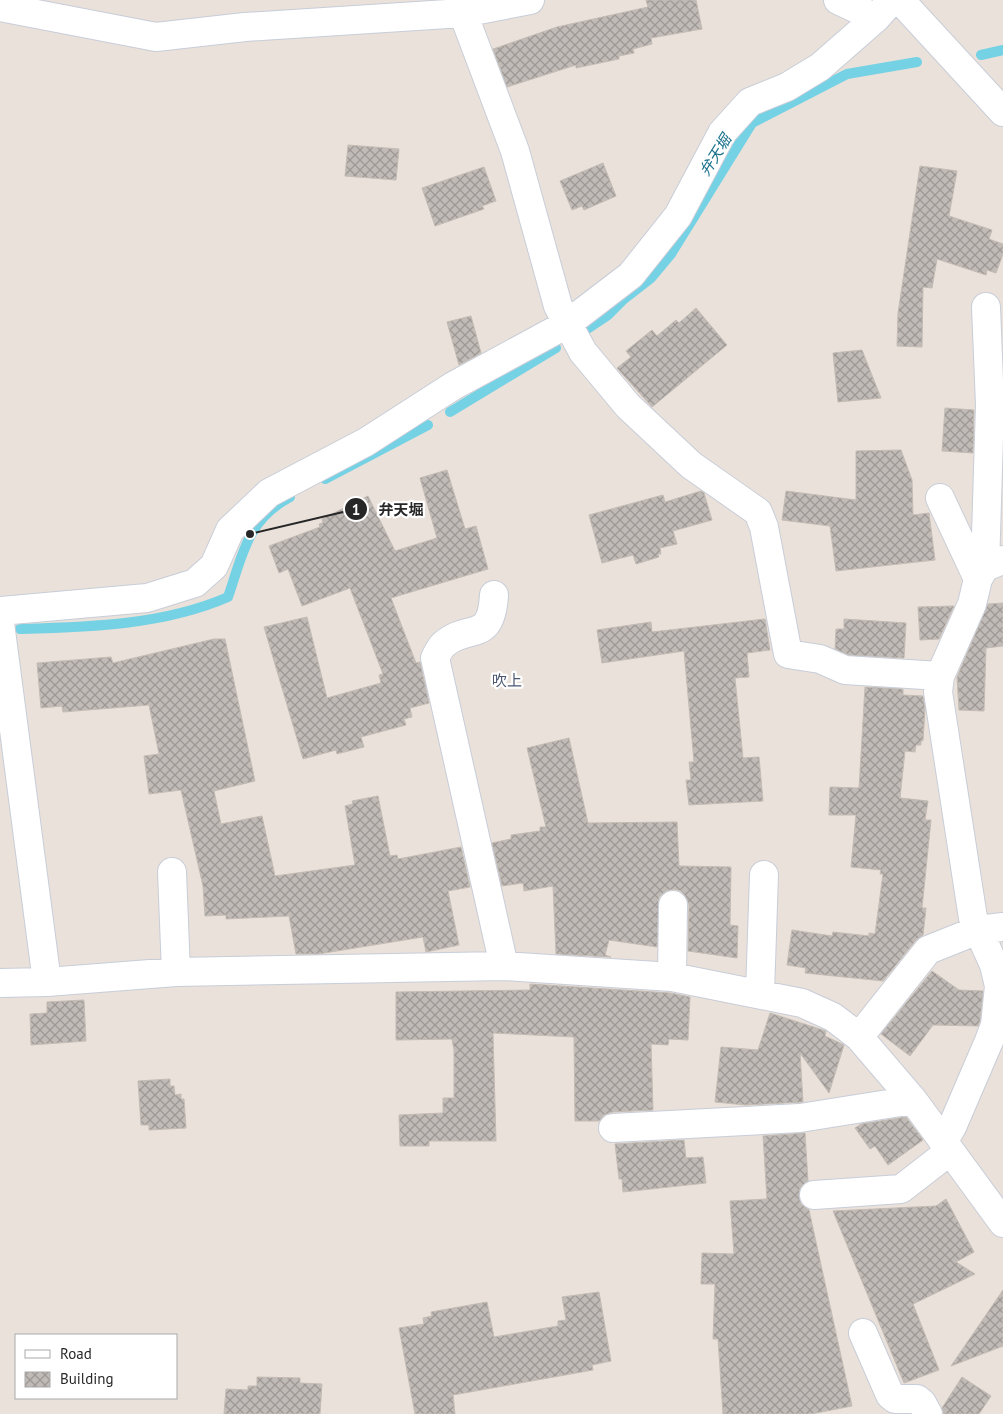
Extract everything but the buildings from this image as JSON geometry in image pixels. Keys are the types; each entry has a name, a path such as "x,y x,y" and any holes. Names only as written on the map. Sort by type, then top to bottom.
{"street":[{"path":"0,7 156,37 245,27 463,14 530,0"},
{"path":"838,0 884,9"},
{"path":"900,0 1003,112"},
{"path":"0,611 147,598 195,583 214,566 230,530 269,493 366,442 453,386 567,324 631,275 678,216 722,133 750,102 787,87 820,68 884,9"},
{"path":"463,14 515,151 558,306 567,324 583,352 628,406 691,465 758,512 764,527 788,654 820,659 845,670 940,676"},
{"path":"986,307 990,405 988,569 940,676 938,692 973,918 990,928"},
{"path":"940,498 988,569"},
{"path":"494,595 493,613 486,624 479,630 458,636 443,645 435,658 504,966"},
{"path":"0,623 48,982"},
{"path":"172,872 176,972"},
{"path":"760,993 764,875"},
{"path":"672,978 673,904"},
{"path":"859,1037 928,950 990,928"},
{"path":"814,1195 901,1189 946,1146 995,1025 999,986 994,965 990,928"},
{"path":"0,983 48,982 176,972 504,966 672,978 760,993 802,1003 833,1017 859,1037 913,1100 1003,1223"},
{"path":"613,1128 800,1118 913,1100"},
{"path":"863,1332 890,1395 895,1399 917,1399 922,1403 928,1414"}],"waterway":[{"name":"弁天堀","path":"981,55 1003,50"},
{"name":"弁天堀","path":"584,331 608,315 624,299 651,278 671,254 752,123 847,74 917,62"},
{"name":"弁天堀","path":"450,412 556,348"},
{"name":"弁天堀","path":"325,479 428,425"},
{"name":"弁天堀","path":"20,629 100,625 153,619 178,614 228,597 248,540 255,527 264,516 290,497"}],"place":[{"name":"弁天堀","path":"250,534"}],"district":[{"name":"吹上","path":"507,680"}]}
